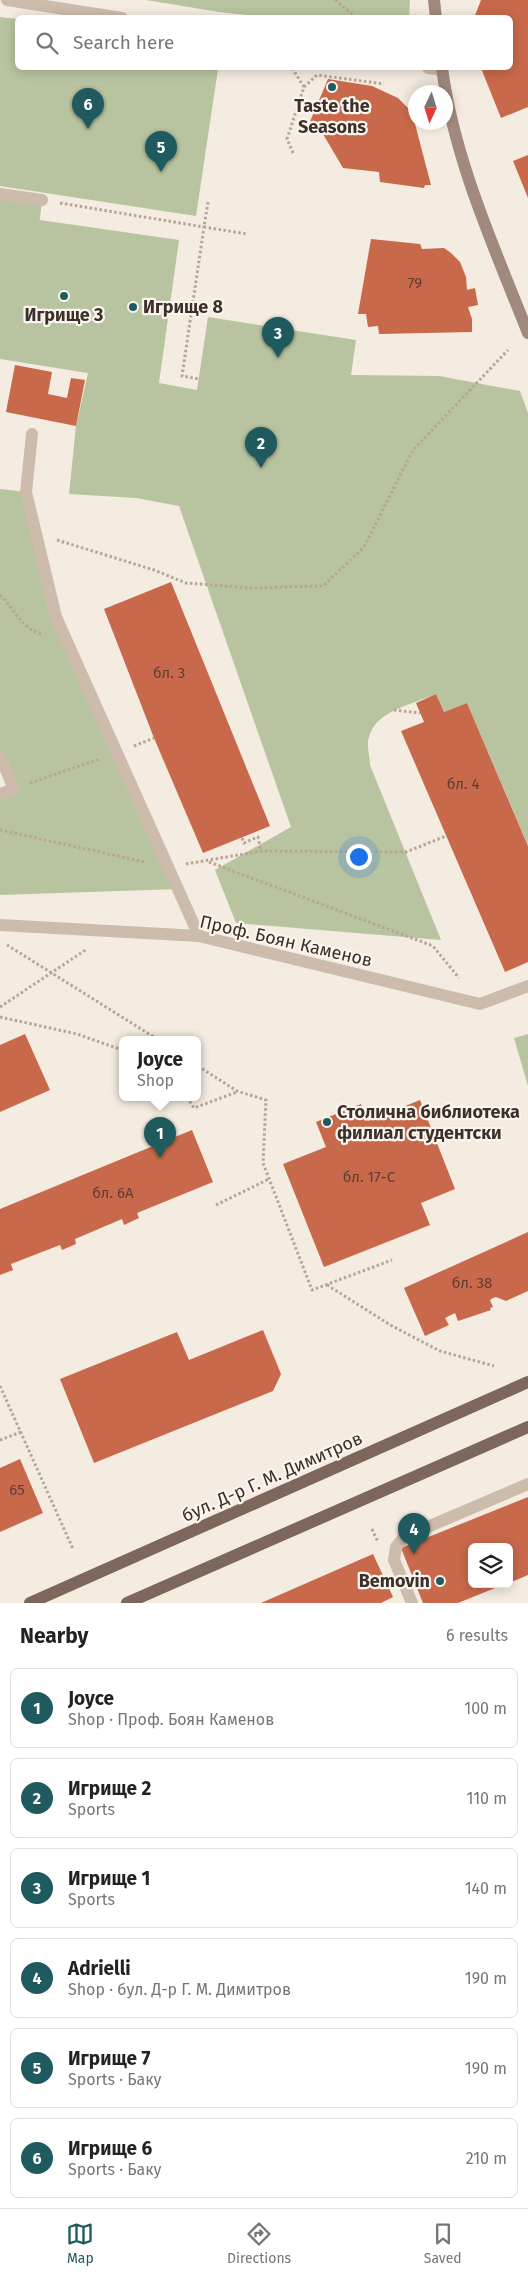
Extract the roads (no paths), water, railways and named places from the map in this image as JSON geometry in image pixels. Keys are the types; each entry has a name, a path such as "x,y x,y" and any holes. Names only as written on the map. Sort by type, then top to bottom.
{"main road":[{"name":"бул. Д-р Г. М. Димитров","path":"30,1603 528,1382"},
{"path":"127,1603 528,1427"}],"street":[{"path":"7,0 103,15"},
{"path":"434,0 436,15"},
{"path":"442,70 452,125 484,221 528,333"},
{"path":"0,194 42,200"},
{"path":"32,434 26,492 56,617 199,936"},
{"path":"0,756 14,789 0,794"},
{"name":"Проф. Боян Каменов","path":"0,925 199,936 480,1004 528,986"},
{"path":"412,1603 394,1560 396,1547 404,1537 528,1484"}],"place":[{"name":"Taste the Seasons","path":"332,87"},
{"name":"Игрище 6","path":"88,129"},
{"name":"Игрище 7","path":"161,172"},
{"name":"Игрище 3","path":"64,296"},
{"name":"Игрище 8","path":"133,307"},
{"name":"Игрище 1","path":"278,358"},
{"name":"Игрище 2","path":"261,468"},
{"name":"Столична библиотека филиал студентски","path":"327,1122"},
{"name":"Joyce","path":"160,1158"},
{"name":"Adrielli","path":"414,1554"},
{"name":"Bemovin","path":"440,1581"}]}
